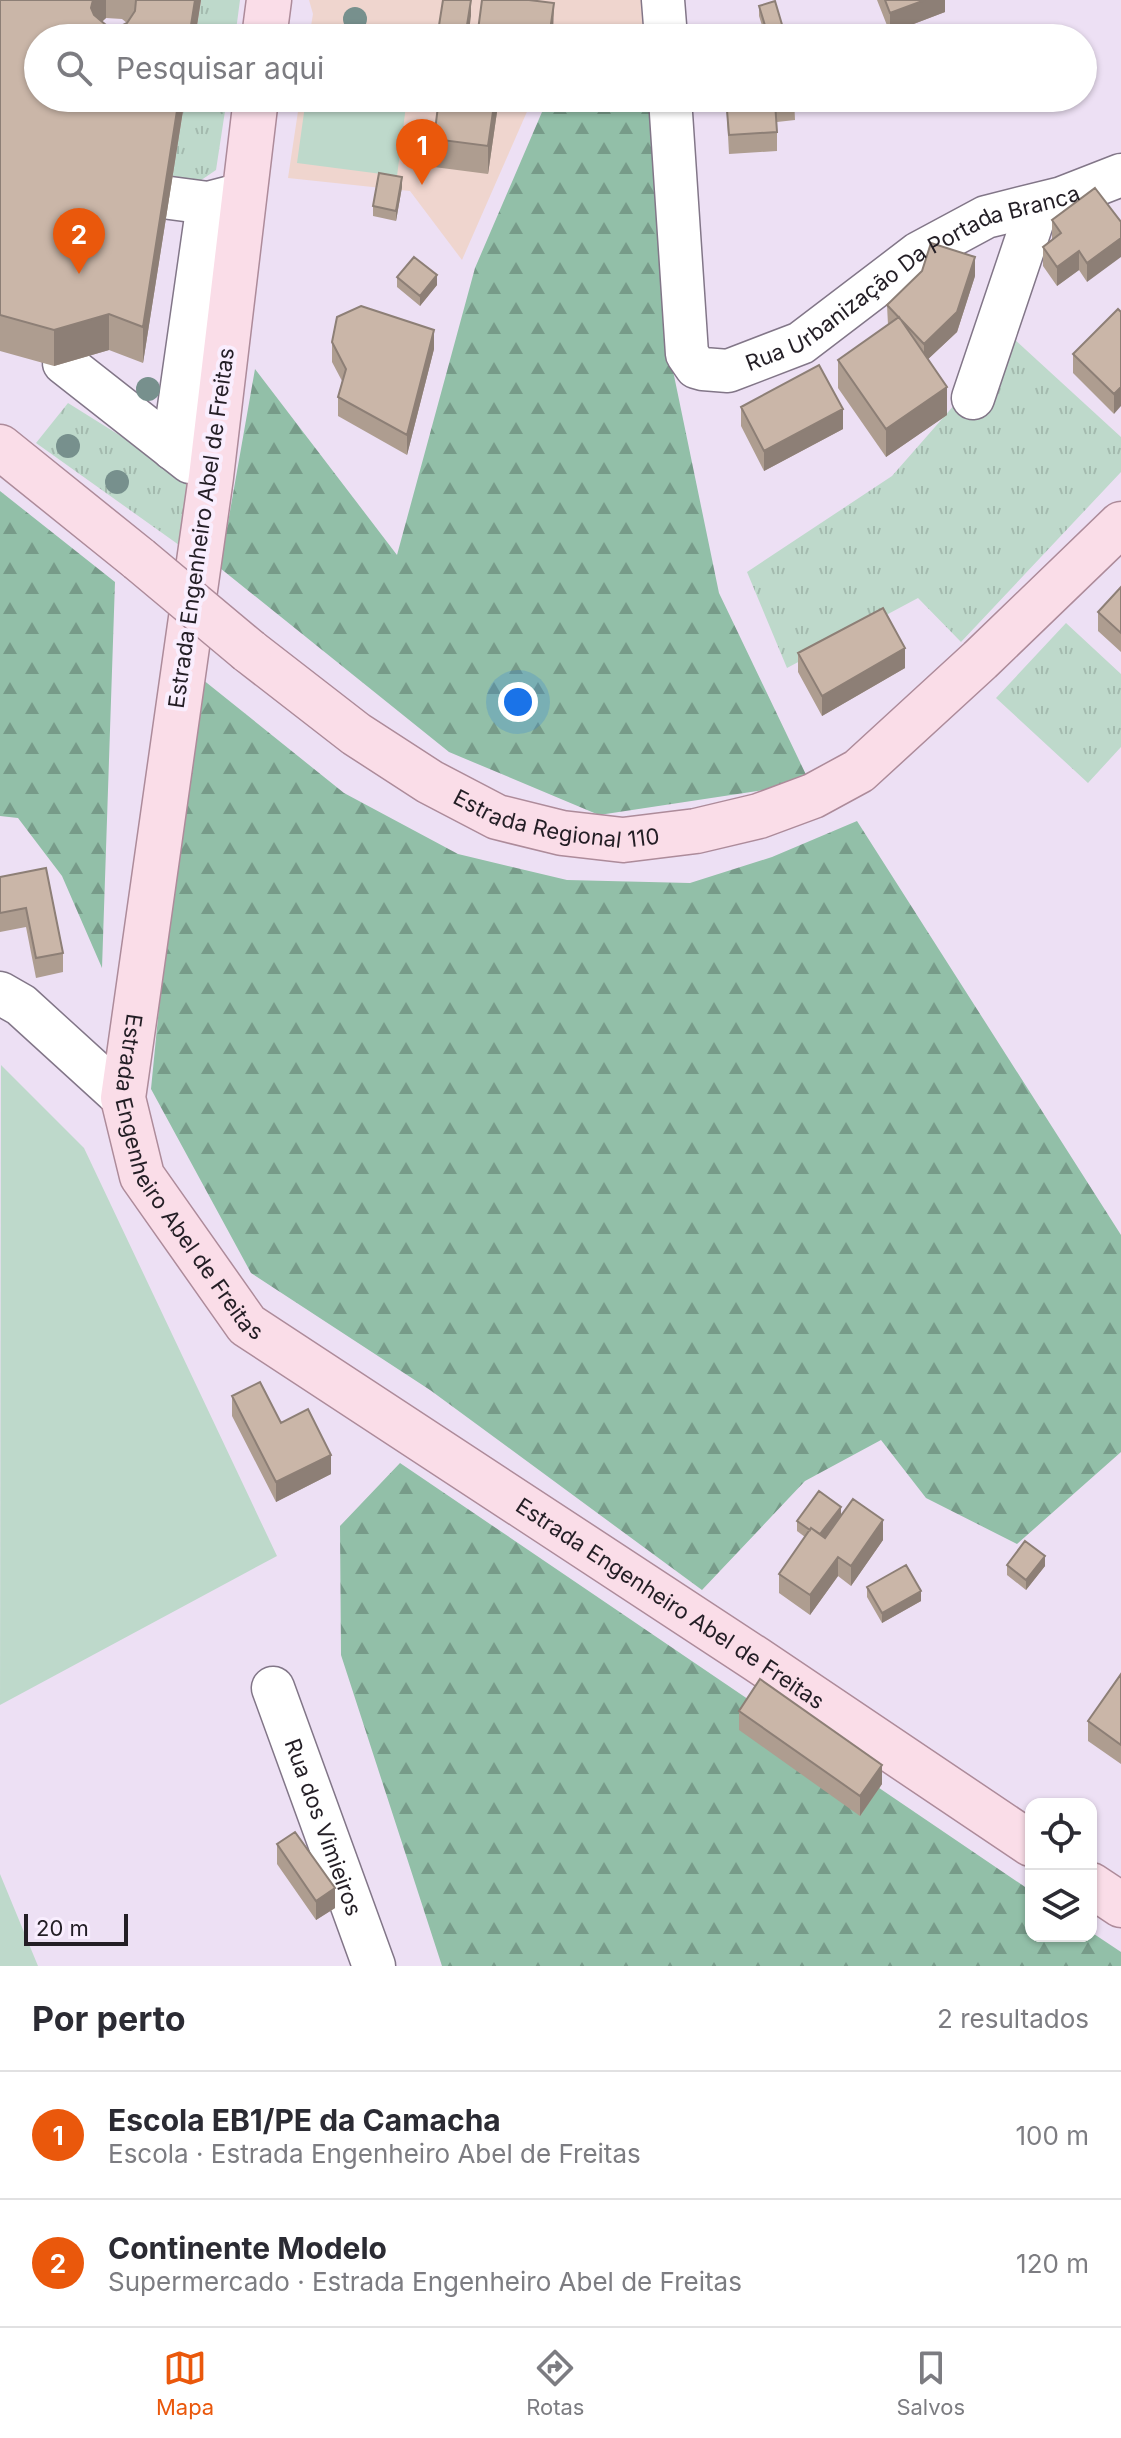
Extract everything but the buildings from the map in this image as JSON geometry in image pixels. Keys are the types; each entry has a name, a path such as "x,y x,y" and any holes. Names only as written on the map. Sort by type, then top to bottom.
{"main road":[{"path":"266,24 269,0"},
{"name":"Estrada Engenheiro Abel de Freitas","path":"249,112 207,198 211,477 123,1098 142,1176 247,1325 756,1659 1025,1840"},
{"name":"Estrada Regional 110","path":"0,447 249,651 356,734 430,782 497,817 562,833 623,840 696,831 759,816 813,796 859,771 1121,524"},
{"path":"1097,1889 1121,1905"}],"street":[{"path":"663,0 665,24"},
{"name":"Rua Urbanização Da Portada Branca","path":"671,112 687,354 696,367 703,369 728,371 801,343 919,253 986,217 1038,205 1121,175"},
{"path":"173,449 207,198"},
{"path":"973,398 1038,205"},
{"path":"64,363 211,477"},
{"path":"0,993 21,1005 123,1098"},
{"name":"Rua dos Vimieiros","path":"273,1688 374,1966"}],"shaded area":[{"path":"309,0 650,0 652,24 311,24 313,14"},
{"path":"298,112 527,112 462,260 410,191 288,178"}],"green space":[{"path":"201,0 240,0 237,24 197,24"},
{"path":"183,112 225,112 216,170 191,187 172,179"},
{"path":"304,112 405,112 397,176 297,163"},
{"path":"542,112 653,112 671,361 719,593 810,783 599,815 449,752 220,568 255,369 397,555 475,268"},
{"path":"1013,338 1121,437 1121,472 961,642 918,598 787,668 747,572 892,476"},
{"path":"68,403 196,483 186,550 36,443"},
{"path":"0,491 115,582 102,968 62,876 18,818 0,816"},
{"path":"1066,623 1121,674 1121,747 1088,783 996,698"},
{"path":"192,671 344,793 458,854 567,880 690,883 772,857 857,821 1121,1235 1121,1452 1017,1544 926,1498 881,1440 805,1481 702,1590 430,1390 251,1273 151,1089"},
{"path":"1,1065 84,1148 277,1556 0,1705"},
{"path":"400,1463 1025,1887 1025,1942 1097,1942 1097,1936 1121,1952 1121,1966 442,1966 341,1655 340,1526"},
{"path":"0,1874 38,1966 0,1966"}],"place":[{"name":"Escola EB1/PE da Camacha","path":"422,185"},
{"name":"Continente Modelo","path":"79,274"}]}
